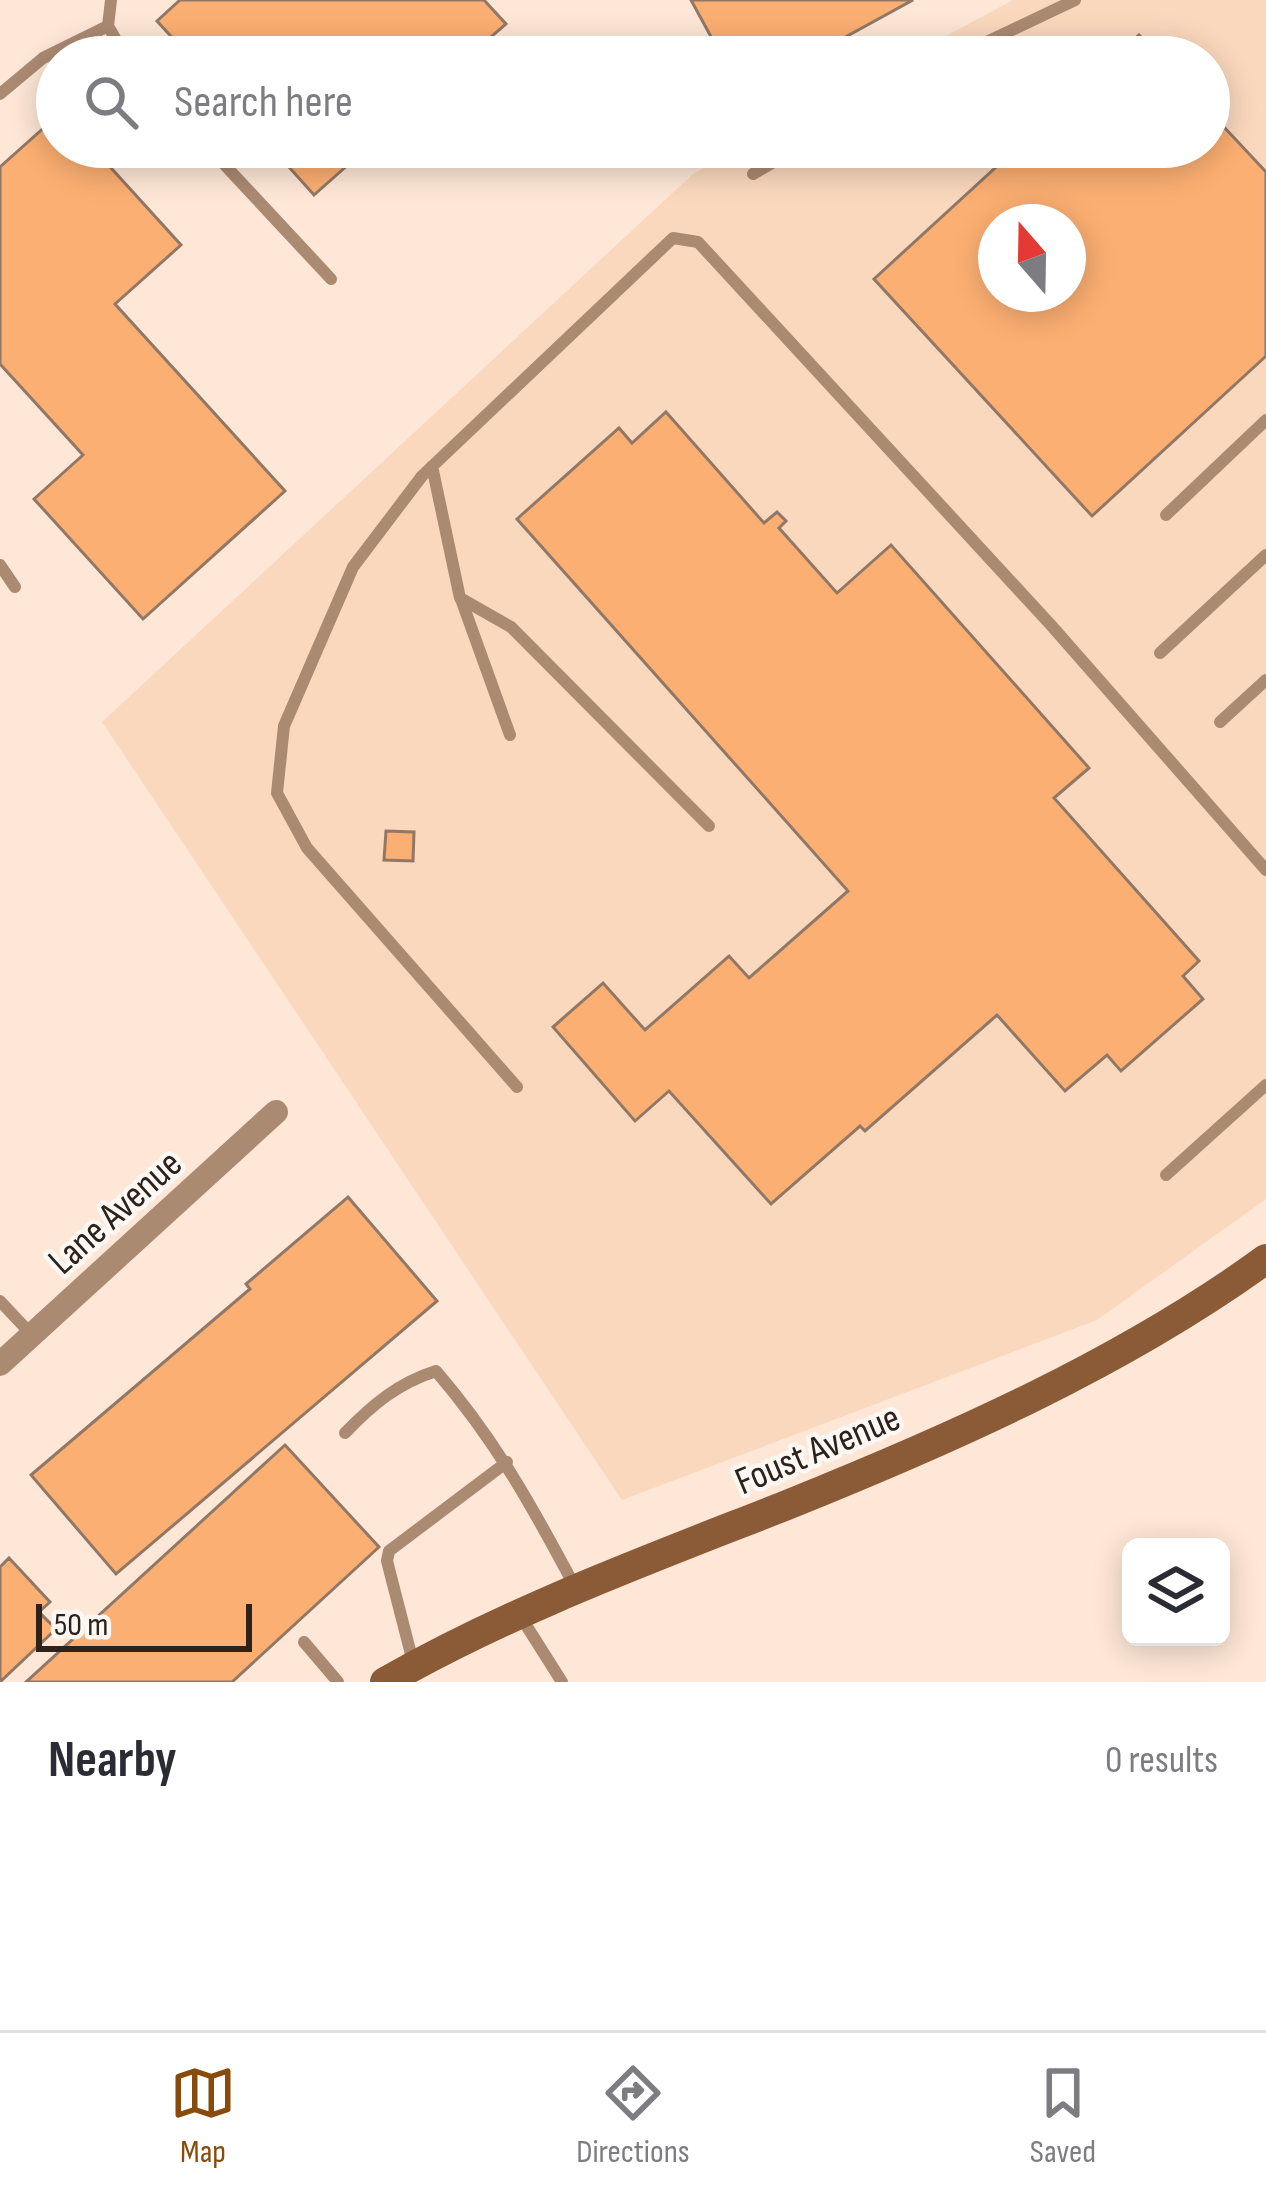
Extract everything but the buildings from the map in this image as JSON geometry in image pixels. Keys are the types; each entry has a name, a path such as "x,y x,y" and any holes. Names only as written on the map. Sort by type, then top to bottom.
{"street":[{"name":"Lane Avenue","path":"0,1364 276,1112"},
{"name":"Foust Avenue","path":"385,1682 519,1613 812,1494 1091,1367 1197,1309 1266,1259"}],"lane":[{"path":"111,0 109,26 114,36"},
{"path":"999,36 1075,0"},
{"path":"88,36 109,26"},
{"path":"0,94 36,64"},
{"path":"228,168 331,279"},
{"path":"753,174 763,168"},
{"path":"517,1087 307,848 278,794 284,726 352,567 433,466 674,238 698,242 1050,624 1266,870"},
{"path":"1166,514 1266,420"},
{"path":"433,466 460,598 510,735"},
{"path":"1160,653 1266,555"},
{"path":"0,565 15,586"},
{"path":"460,598 512,627 710,826"},
{"path":"1220,722 1266,680"},
{"path":"1166,1174 1266,1085"},
{"path":"0,1300 32,1335"},
{"path":"345,1433 373,1405 411,1379 436,1371 507,1462 576,1588"},
{"path":"414,1666 386,1562 389,1551 507,1462"},
{"path":"519,1613 562,1682"},
{"path":"304,1642 338,1682"}],"shaded area":[{"path":"1013,0 1266,0 1266,1199 1097,1320 622,1500 102,722 693,174 704,168 1230,168 1230,36 946,36"}]}
